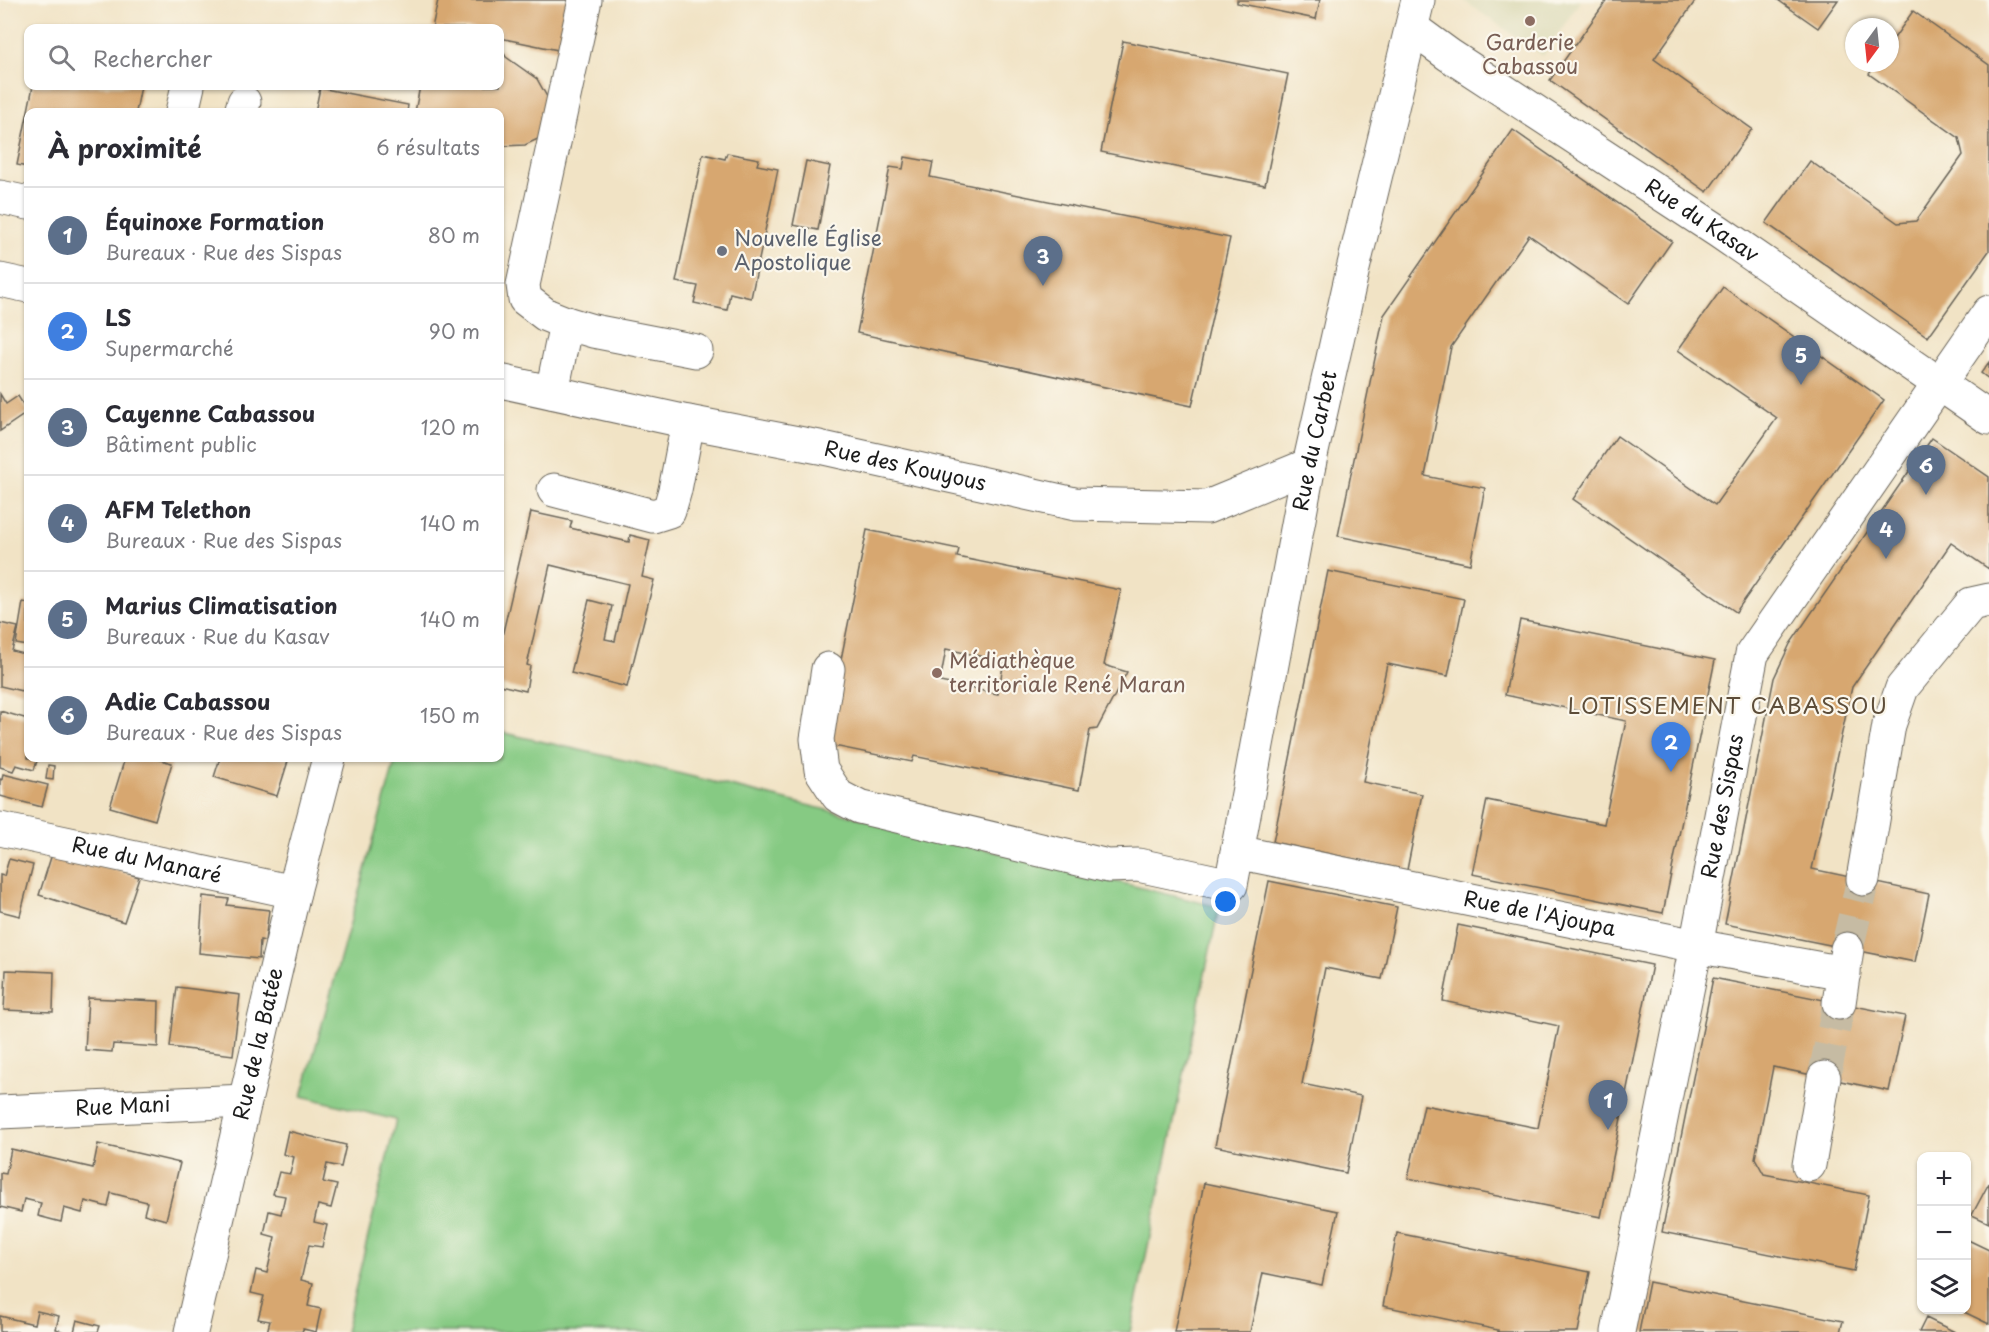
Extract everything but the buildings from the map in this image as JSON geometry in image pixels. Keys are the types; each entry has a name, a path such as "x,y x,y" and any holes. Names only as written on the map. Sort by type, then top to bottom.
{"street":[{"path":"585,0 523,285 525,299 534,307 566,323 593,331 696,351"},
{"name":"Rue du Kasav","path":"1415,14 1449,55 1718,231 1989,418"},
{"name":"Rue du Carbet","path":"828,669 817,739 821,770 838,796 859,807 1108,866 1138,865 1231,885 1309,465 1352,273 1415,14"},
{"path":"183,108 187,90"},
{"path":"0,197 24,202"},
{"path":"0,280 24,285"},
{"name":"Rue des Sispas","path":"1618,1332 1752,654 1989,312"},
{"path":"552,393 566,323"},
{"name":"Rue des Kouyous","path":"504,382 688,422 819,447 1075,504 1207,507 1309,465"},
{"path":"554,490 653,516 669,511 688,422"},
{"path":"1863,879 1889,725 1902,688 1971,604 1989,600"},
{"name":"Rue de la Batée","path":"191,1332 294,892 328,762"},
{"name":"Rue du Manaré","path":"0,829 294,892"},
{"name":"Rue de l'Ajoupa","path":"1237,852 1843,975"},
{"path":"1809,1166 1824,1078"},
{"name":"Rue Mani","path":"0,1112 245,1101"}],"shaded area":[{"name":"Garderie Cabassou","path":"1463,0 1581,0 1543,56"}],"green space":[{"path":"504,733 637,763 1219,907 1130,1332 345,1332 396,1120 302,1096 395,762 504,762"}],"tunnel":[{"path":"1847,949 1863,879"},
{"path":"1824,1078 1839,1003"}],"place":[{"name":"Garderie Cabassou","path":"1530,21"},
{"name":"Nouvelle Église Apostolique","path":"722,251"},
{"name":"Cayenne Cabassou","path":"1043,286"},
{"name":"Marius Climatisation","path":"1801,385"},
{"name":"Adie Cabassou","path":"1926,495"},
{"name":"AFM Telethon","path":"1886,559"},
{"name":"Médiathèque territoriale René Maran","path":"937,673"},
{"name":"LS","path":"1671,772"},
{"name":"Équinoxe Formation","path":"1608,1130"}],"district":[{"name":"LOTISSEMENT CABASSOU","path":"1728,706"}]}
